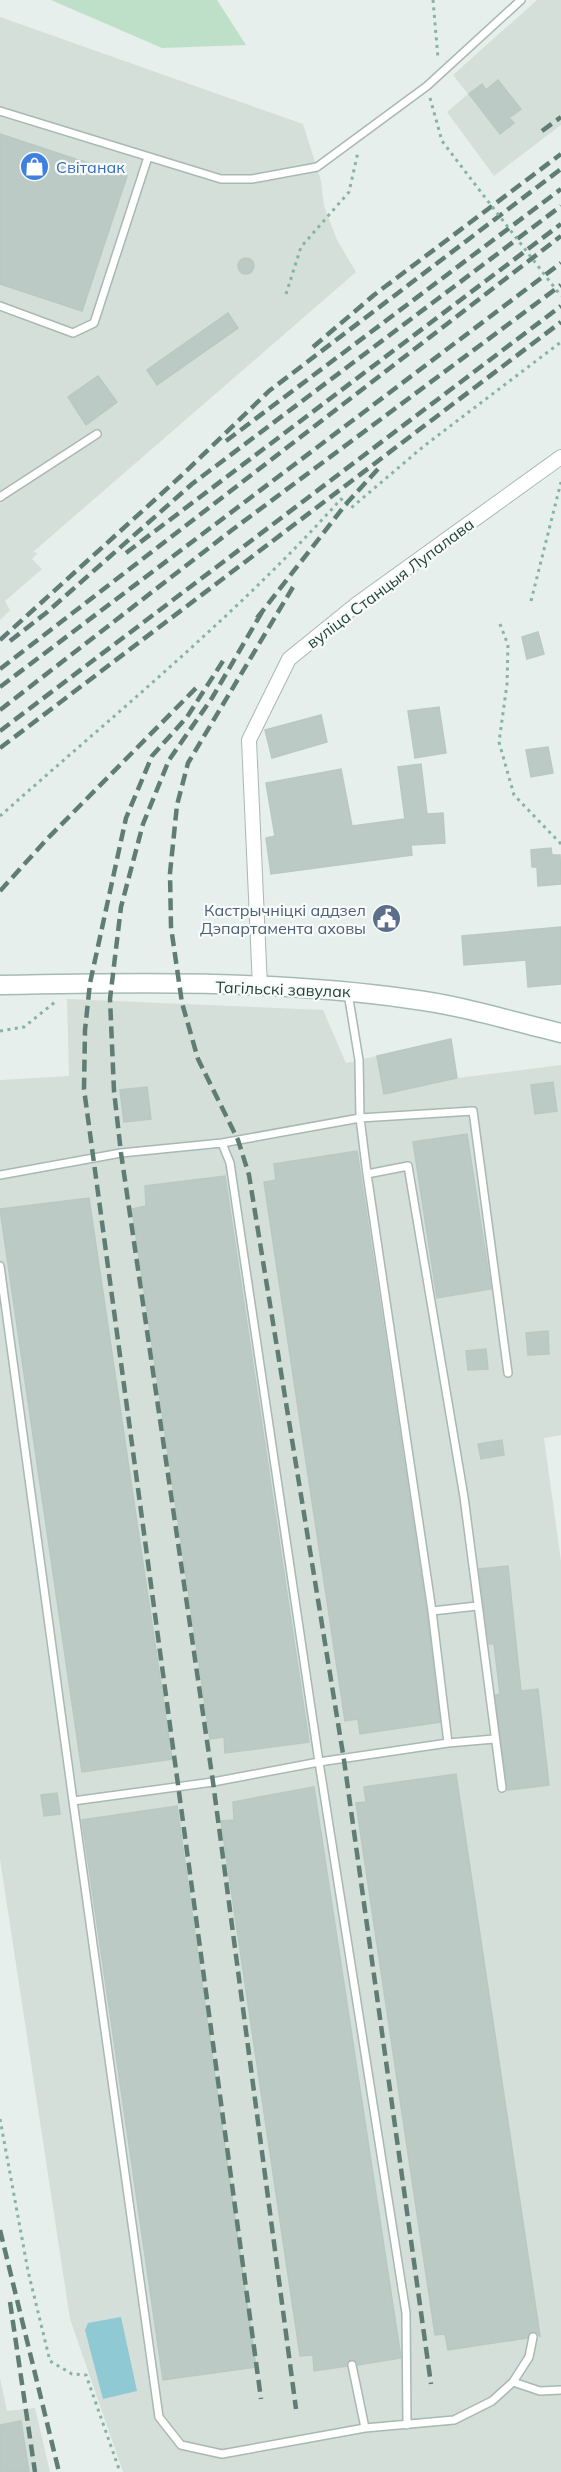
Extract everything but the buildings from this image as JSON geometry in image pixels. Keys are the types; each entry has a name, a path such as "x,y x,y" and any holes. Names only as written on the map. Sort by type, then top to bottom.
{"main road":[{"name":"Тагільскі завулак","path":"0,985 77,983 347,991 413,999 561,1033"}],"street":[{"name":"вуліца Станцыя Лупалава","path":"260,987 249,740 289,659 357,604 561,457"}],"lane":[{"path":"0,111 221,179 252,179 317,168 427,86 521,0"},
{"path":"0,306 73,333 94,323 148,157"},
{"path":"0,497 97,434"},
{"path":"347,991 359,1060 360,1118 367,1174 432,1611 448,1743"},
{"path":"0,1175 121,1153 222,1143 360,1118 473,1111 508,1373"},
{"path":"222,1143 230,1163 319,1762 406,2313 407,2425"},
{"path":"367,1174 408,1166 464,1497 502,1788"},
{"path":"0,1266 159,2417 181,2445 222,2454 365,2428 454,2420 492,2401 513,2382 529,2357 533,2337"},
{"path":"432,1611 477,1606"},
{"path":"73,1800 213,1782 319,1762 448,1743 494,1739"},
{"path":"352,2366 365,2428"},
{"path":"513,2382 540,2391 561,2390"}],"path":[{"path":"433,0 440,72"},
{"path":"427,86 442,141 561,296"},
{"path":"286,294 301,247 350,192 362,135"},
{"path":"0,816 205,636 287,559 341,500 351,508 424,446 561,342"},
{"path":"531,602 561,482"},
{"path":"500,624 508,645 507,684 499,742 514,795 561,844"},
{"path":"0,1031 24,1027 77,983"},
{"path":"0,2119 28,2271 50,2361 72,2374 86,2375 120,2472"}],"shaded area":[{"path":"537,0 561,0 561,125 494,176 447,112 468,94 453,75"},
{"path":"0,17 303,124 321,181 324,206 337,240 356,272 33,552 38,553 32,559 42,569 5,601 10,610 0,620"},
{"path":"67,999 323,1010 346,1063 451,1039 457,1078 561,1065 561,1435 544,1438 561,1561 561,2472 123,2472 70,2319 0,1859 0,1080 69,1076"},
{"path":"0,2378 7,2411 35,2408 50,2472 0,2472"}],"green space":[{"path":"51,0 217,0 246,45 162,48"}],"water":[{"path":"121,2317 137,2391 103,2399 85,2330 88,2323"}],"railway":[{"path":"542,131 561,117"},
{"path":"313,347 374,295 561,154"},
{"path":"0,640 181,476 269,391 561,169"},
{"path":"226,441 561,189"},
{"path":"10,641 46,613 192,484 561,206"},
{"path":"126,553 561,224"},
{"path":"0,669 561,236"},
{"path":"0,687 561,263"},
{"path":"0,710 232,530 561,285"},
{"path":"0,731 561,306"},
{"path":"0,748 561,322"},
{"path":"257,618 346,504 378,469"},
{"path":"293,587 188,763 177,805 170,873 171,927 182,1003 198,1059 238,1140 249,1175 344,1760 431,2384"},
{"path":"262,612 212,698 169,760 143,824 121,907 110,999 114,1091 121,1153 213,1782 296,2409"},
{"path":"223,661 187,717 152,756 126,818 90,983 85,1030 84,1089 261,2399"},
{"path":"0,891 48,838 200,684"},
{"path":"0,2230 59,2472"},
{"path":"10,2302 35,2472"}],"place":[{"name":"Світанак","path":"35,167"},
{"name":"Кастрычніцкі аддзел Дэпартамента аховы","path":"387,919"}]}
